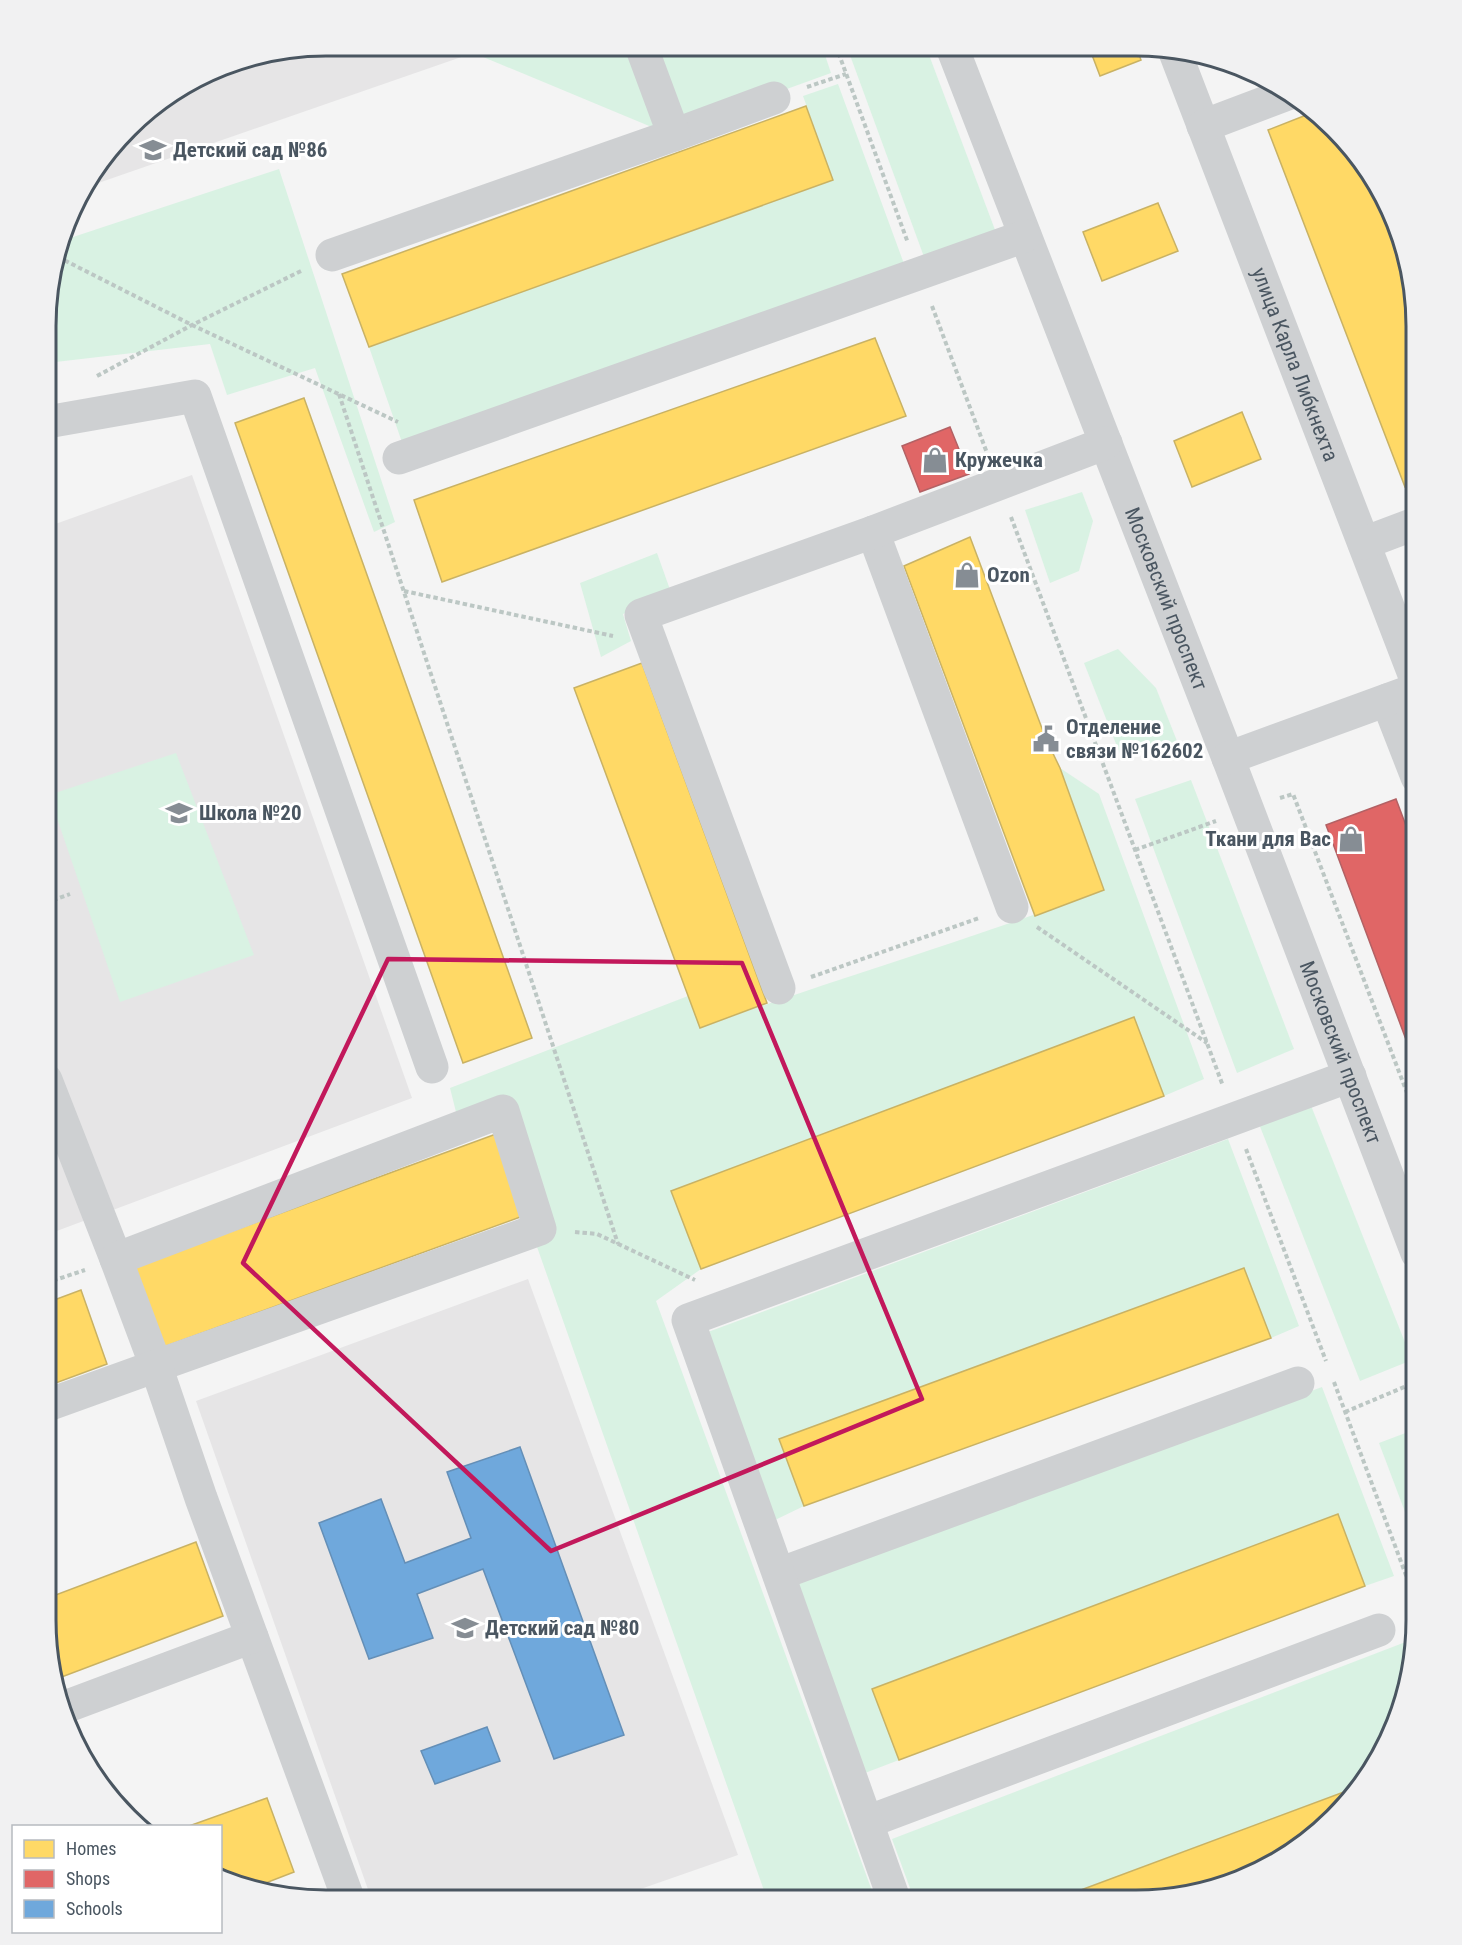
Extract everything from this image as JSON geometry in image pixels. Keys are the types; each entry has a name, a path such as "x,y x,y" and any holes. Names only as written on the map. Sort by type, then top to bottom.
{"street":[{"path":"645,56 674,135"},
{"name":"Московский проспект","path":"955,56 1406,1224"},
{"name":"улица Карла Либкнехта","path":"1178,59 1406,653"},
{"path":"1203,126 1279,97"},
{"path":"332,255 774,98"},
{"path":"399,458 1025,236"},
{"path":"56,420 195,396 432,1067"},
{"path":"779,988 642,615 873,532 1106,443"},
{"path":"1364,543 1406,527"},
{"path":"873,532 1012,907"},
{"path":"1228,758 1402,694 1406,716"},
{"path":"890,1889 688,1320 1350,1076"},
{"path":"56,1106 156,1366 345,1889"},
{"path":"56,1402 540,1229 503,1111 116,1259"},
{"path":"779,1575 1298,1383"},
{"path":"867,1822 1379,1630"},
{"path":"70,1705 252,1637"}],"path":[{"path":"840,56 1329,1370"},
{"path":"774,98 846,74"},
{"path":"91,379 192,325 332,255"},
{"path":"64,260 192,325 442,443"},
{"path":"339,394 618,1244"},
{"path":"403,591 652,645"},
{"path":"1275,800 1293,794 1406,1090"},
{"path":"1135,850 1216,821"},
{"path":"56,899 70,894"},
{"path":"779,988 1012,907 1025,919 1207,1044"},
{"path":"540,1229 597,1234 739,1301"},
{"path":"1333,1380 1406,1575"},
{"path":"1345,1412 1406,1386"}],"highlighted area":[{"path":"388,959 742,963 922,1399 551,1551 243,1263"}],"shaded area":[{"name":"Детский сад №86","path":"308,56 464,56 96,184 111,161 161,111 206,83 239,70 273,61"},
{"name":"Школа №20","path":"192,475 412,1098 56,1231 56,524"},
{"name":"Детский сад №80","path":"528,1279 738,1855 641,1889 368,1889 196,1401"}],"green space":[{"path":"481,56 638,56 666,133"},
{"path":"651,56 825,56 831,73 677,129"},
{"path":"850,56 929,56 1000,243 927,265"},
{"path":"838,84 907,272 405,451 369,347 833,180 803,96"},
{"path":"279,169 395,522 374,532 315,368 227,395 210,344 56,362 58,290 70,238"},
{"path":"1082,492 1093,521 1079,571 1050,583 1025,510"},
{"path":"657,553 673,598 623,614 631,641 601,657 580,583"},
{"path":"1118,649 1156,688 1177,741 1122,759 1084,663"},
{"path":"176,753 254,955 120,1002 56,815 56,793"},
{"path":"1060,768 1099,794 1204,1079 1164,1096 1134,1018 671,1191 701,1269 656,1301 871,1889 763,1889 536,1244 506,1105 458,1120 450,1088 688,996 700,1028 1104,889"},
{"path":"1191,780 1294,1049 1237,1073 1135,799"},
{"path":"1310,1103 1406,1345 1406,1362 1360,1381 1259,1124"},
{"path":"1228,1139 1299,1326 1271,1338 1243,1268 779,1439 804,1506 773,1521 708,1332"},
{"path":"1322,1387 1394,1576 1365,1586 1338,1515 873,1689 899,1760 865,1773 798,1582"},
{"path":"1406,1433 1406,1515 1379,1443"},
{"path":"1405,1642 1397,1689 1386,1723 1361,1769 1343,1792 1084,1889 910,1889 892,1839"}],"building: Homes":[{"path":"1092,56 1139,56 1141,60 1100,76"},
{"path":"806,106 833,180 369,347 342,274"},
{"path":"1306,115 1351,161 1379,206 1386,222 1401,273 1406,308 1405,487 1268,130"},
{"path":"1158,203 1178,251 1102,281 1083,232"},
{"path":"875,338 906,416 442,582 414,500"},
{"path":"304,398 532,1038 463,1063 235,423"},
{"path":"1242,412 1261,459 1192,487 1174,441"},
{"path":"970,537 1046,739 1060,768 1104,890 1035,916 904,566"},
{"path":"642,663 767,1003 700,1028 574,688"},
{"path":"1134,1017 1164,1096 701,1269 671,1191"},
{"path":"496,1134 523,1216 161,1348 131,1268"},
{"path":"1244,1268 1271,1338 804,1506 779,1439"},
{"path":"81,1290 107,1364 56,1383 56,1299"},
{"path":"1338,1514 1365,1586 899,1760 872,1689"},
{"path":"196,1542 223,1616 62,1677 56,1637 56,1595"},
{"path":"1343,1792 1301,1834 1256,1862 1240,1869 1206,1880 1172,1887 1084,1889"},
{"path":"267,1798 294,1872 267,1883 222,1869 222,1825 192,1825"}],"building: Shops":[{"name":"Кружечка","path":"950,427 969,474 920,492 902,446"},
{"path":"1396,799 1406,826 1406,1040 1326,825"}],"building: Schools":[{"path":"520,1447 624,1735 554,1759 483,1569 417,1594 433,1638 369,1659 319,1523 381,1499 405,1563 471,1538 447,1472"},
{"path":"487,1727 500,1761 435,1784 421,1751"}],"place":[{"name":"Детский сад №86","path":"153,150"},
{"name":"Кружечка","path":"935,460"},
{"name":"Ozon","path":"967,575"},
{"name":"Отделение связи №162602","path":"1046,739"},
{"name":"Школа №20","path":"179,813"},
{"name":"Ткани для Вас","path":"1351,839"},
{"name":"Детский сад №80","path":"465,1628"}]}
